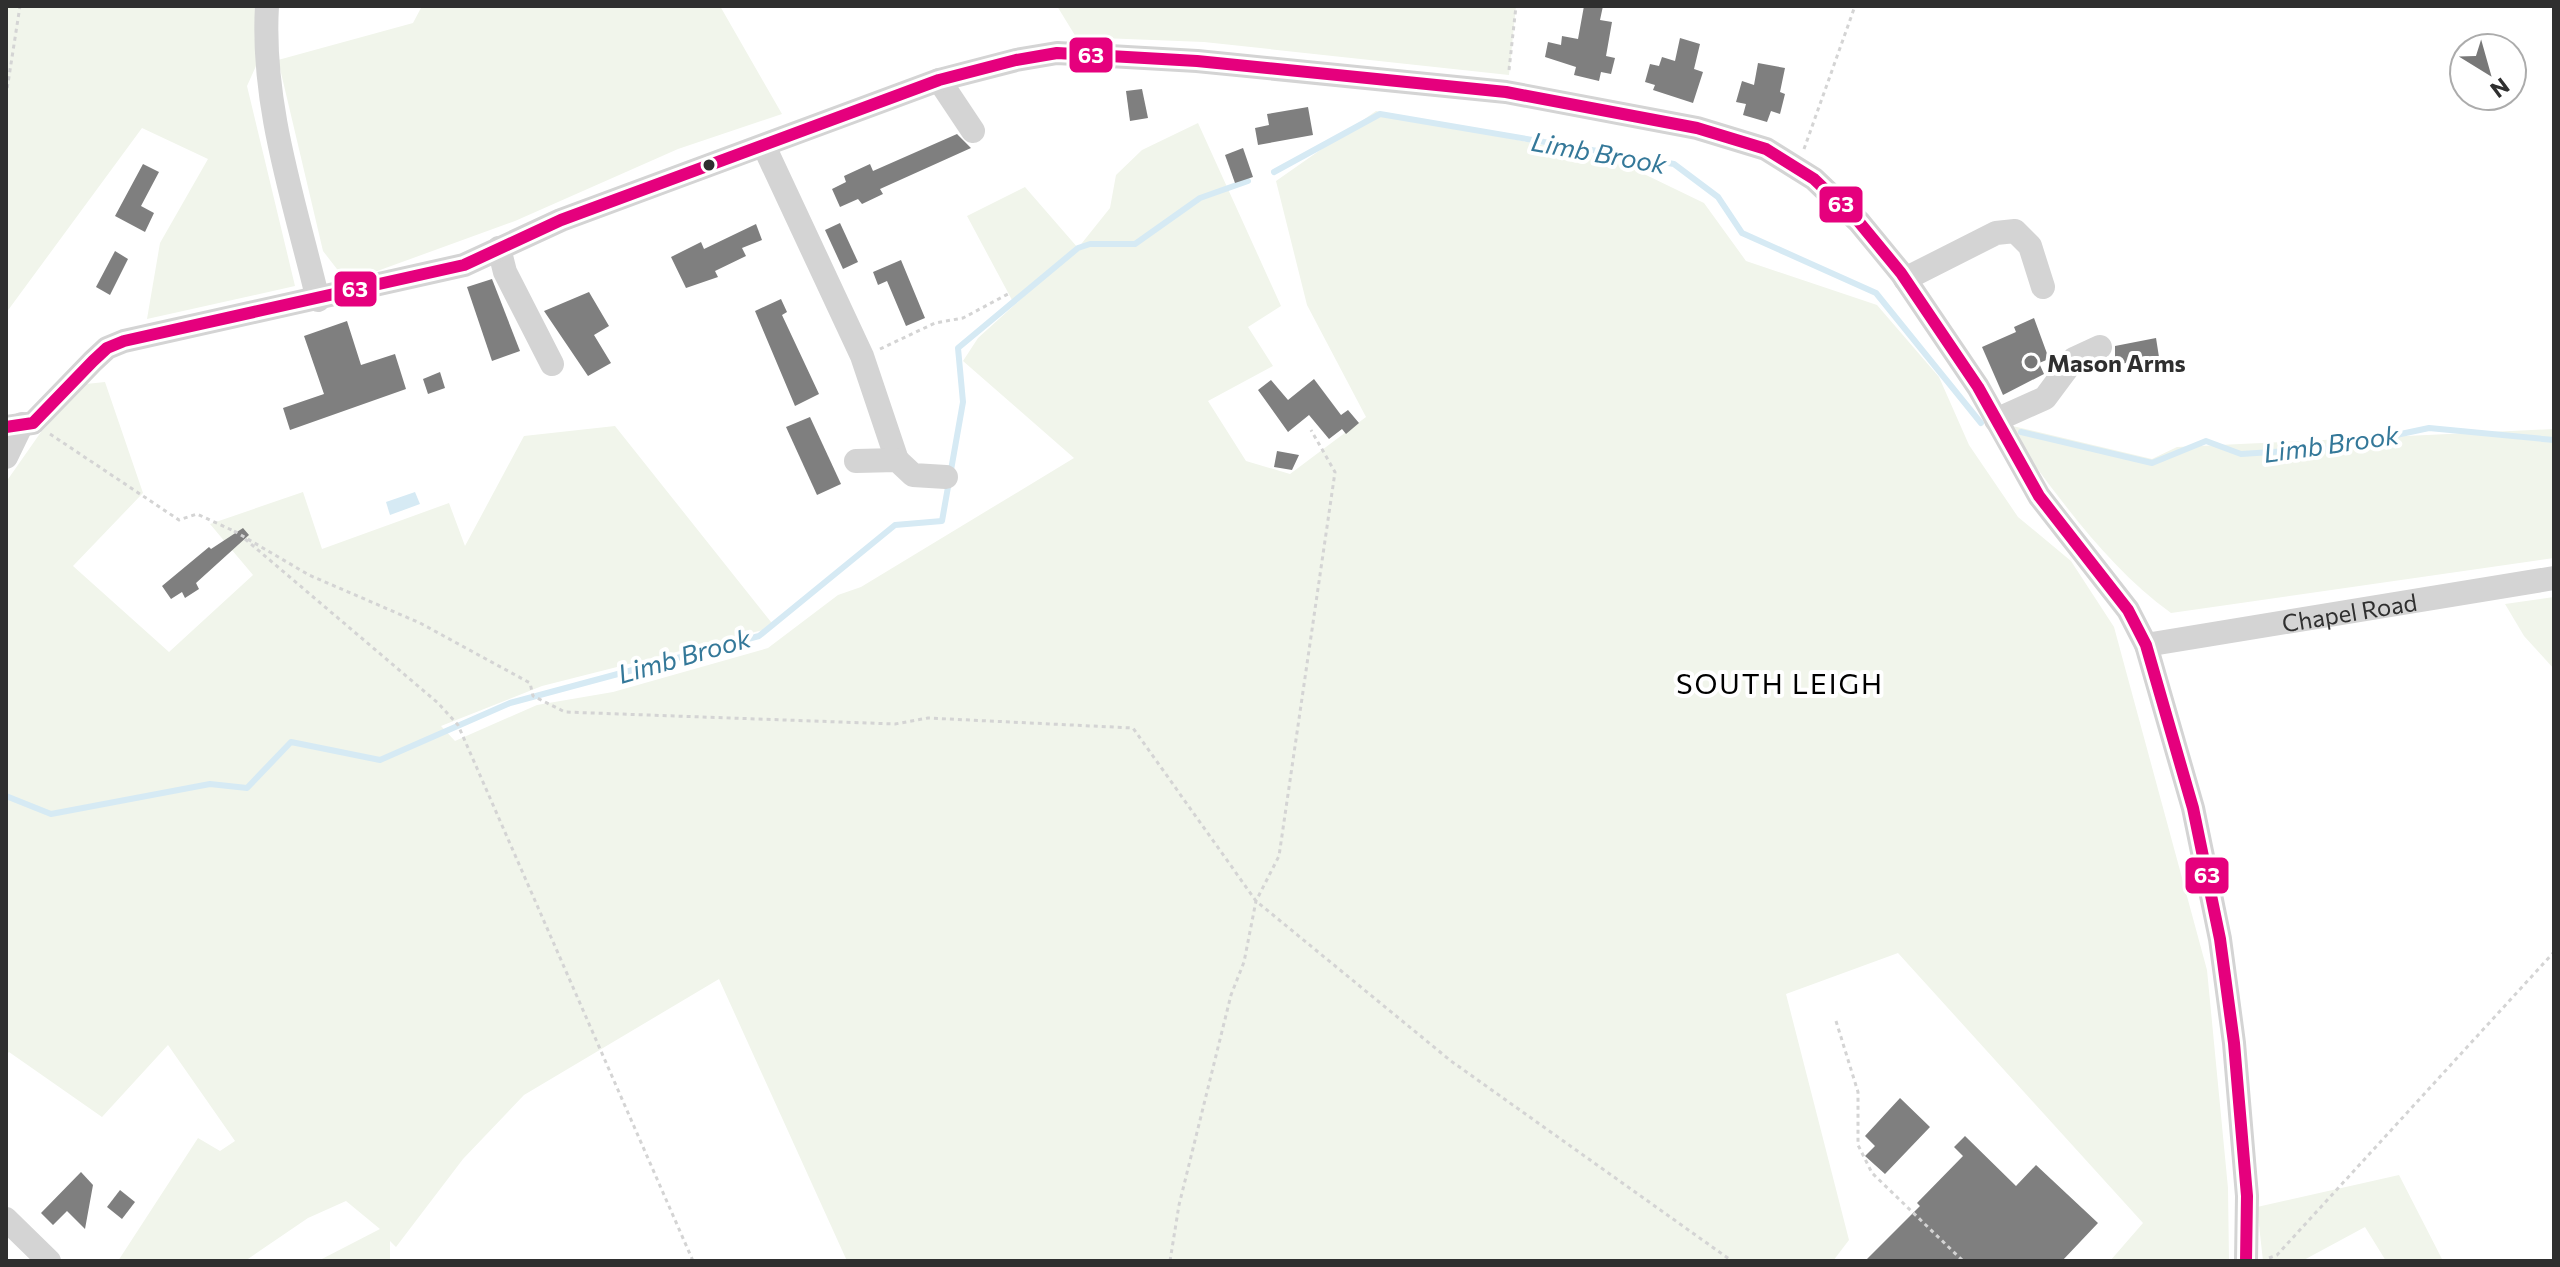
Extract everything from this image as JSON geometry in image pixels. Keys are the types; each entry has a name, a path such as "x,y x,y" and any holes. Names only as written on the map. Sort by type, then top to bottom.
{"street":[{"path":"267,6 264,51 271,105 318,300"},
{"path":"6,457 20,424 107,348 124,341 464,265 561,220 939,80 1016,60 1087,54 1506,92 1697,128 1766,149 1799,167 1859,222 1905,279 1996,420 2039,496 2128,610 2146,645 2193,808 2220,939 2234,1043 2247,1196 2246,1261"},
{"path":"939,80 973,131"},
{"path":"764,146 862,356 897,460 913,475 946,477"},
{"path":"1905,279 1996,233 2015,231 2030,246 2043,287"},
{"path":"499,248 505,272 552,364"},
{"path":"1996,420 2045,398 2074,359 2100,347"},
{"path":"856,461 897,460"},
{"name":"Chapel Road","path":"2146,645 2554,578"},
{"path":"6,1219 49,1261"}],"path":[{"path":"6,96 20,6"},
{"path":"1506,92 1516,6"},
{"path":"1799,167 1833,61 1855,6"},
{"path":"862,356 935,323 963,318 1008,294"},
{"path":"20,424 179,520 197,514 234,531 309,575 420,623 530,683 533,696 565,712 895,724 928,718 1133,728 1256,901 1451,1061 1732,1261"},
{"path":"1170,1261 1179,1205 1231,995 1244,962 1256,901 1279,856 1335,472 1311,430"},
{"path":"234,531 438,703 458,725 693,1261"},
{"path":"2261,1261 2277,1255 2554,952"},
{"path":"1836,1021 1858,1092 1858,1145 1872,1173 1963,1261"}],"shaded area":[{"path":"6,6 256,6 256,66 247,86 295,286 147,319 160,243 208,159 142,128 6,313"},
{"path":"422,6 720,6 782,114 678,149 515,221 347,282 323,251 278,60 413,23"},
{"path":"1057,6 1516,6 1509,75 1204,42 1076,37"},
{"path":"1376,111 1615,160 1704,203 1746,261 1877,305 1939,377 1969,445 2018,517 2071,561 2114,627 2207,970 2228,1188 2229,1261 2110,1261 2143,1223 1898,953 1786,994 1849,1240 1833,1261 847,1261 719,979 524,1095 463,1159 396,1247 390,1241 390,1261 318,1261 380,1229 346,1201 308,1218 245,1261 118,1261 198,1138 220,1151 235,1141 168,1045 102,1117 9,1052 6,1055 6,482 41,432 86,384 105,382 143,493 73,566 169,652 253,575 210,524 303,492 322,549 449,503 465,546 524,436 615,426 775,627 542,686 441,726 455,741 537,705 613,692 768,648 838,595 861,587 1074,458 963,361 978,338 1063,261 1012,300 967,216 1025,187 1078,248 1110,208 1116,175 1142,150 1198,123 1281,306 1248,327 1273,366 1208,401 1246,461 1290,474 1366,417 1307,305 1276,181"},
{"path":"2004,424 2152,459 2177,447 2554,429 2554,558 2171,613 2101,549"},
{"path":"2554,597 2554,669 2524,636 2505,604"},
{"path":"2399,1175 2443,1261 2386,1261 2365,1227 2302,1261 2263,1261 2257,1207"}],"water":[{"path":"415,492 420,504 390,515 386,502"}],"building":[{"path":"1584,6 1603,6 1600,20 1612,22 1606,56 1615,58 1611,74 1601,72 1599,81 1574,75 1576,67 1545,57 1548,42 1561,45 1562,36 1578,39"},
{"path":"1680,38 1700,44 1694,69 1703,72 1693,103 1653,90 1655,85 1645,82 1650,64 1659,66 1662,57 1675,61"},
{"path":"1758,63 1785,68 1780,92 1785,94 1780,114 1771,111 1767,122 1743,115 1746,104 1736,102 1742,81 1754,85"},
{"path":"1142,89 1148,118 1130,121 1126,91"},
{"path":"1308,107 1313,135 1258,145 1255,128 1269,125 1267,114"},
{"path":"957,134 971,148 880,189 883,194 862,204 858,199 840,207 832,189 846,182 844,176 870,164 873,171"},
{"path":"1243,148 1253,177 1235,183 1225,155"},
{"path":"143,164 159,172 141,206 154,213 145,232 115,216"},
{"path":"840,223 858,262 843,269 825,230"},
{"path":"756,224 762,240 742,248 746,256 715,271 718,277 686,288 671,257 701,242 704,249"},
{"path":"115,251 128,259 110,295 96,287"},
{"path":"901,260 925,318 906,326 887,281 878,285 873,272"},
{"path":"492,279 520,351 492,361 467,287"},
{"path":"589,292 609,326 594,335 611,363 588,376 544,311"},
{"path":"781,299 787,312 782,315 819,394 795,406 755,311"},
{"path":"2034,318 2049,359 2039,363 2044,374 2003,395 1982,347 2016,332 2014,327"},
{"path":"347,321 361,365 395,354 406,389 290,430 283,408 324,394 304,336"},
{"path":"2156,338 2159,357 2115,365 2115,346"},
{"path":"440,372 445,388 428,394 423,379"},
{"path":"1314,379 1341,415 1348,410 1359,423 1346,434 1342,429 1329,439 1309,415 1288,432 1258,390 1271,380 1288,400"},
{"path":"810,417 841,484 817,495 786,427"},
{"path":"1277,451 1299,455 1292,470 1274,467"},
{"path":"243,528 249,535 196,583 199,589 185,598 182,592 171,599 162,586 209,547 211,549"},
{"path":"1900,1098 1930,1127 1885,1174 1865,1156 1875,1146 1865,1136"},
{"path":"1965,1136 2016,1186 2036,1165 2098,1223 2062,1261 1865,1261 1920,1206 1917,1203 1963,1156 1954,1147"},
{"path":"81,1172 93,1185 85,1229 67,1211 53,1225 41,1213"},
{"path":"120,1190 135,1202 122,1219 107,1207"}],"waterway":[{"name":"Limb Brook","path":"1274,172 1380,114 1674,164 1718,197 1742,233 1876,293 1981,423"},
{"name":"Limb Brook","path":"6,796 51,814 210,784 247,788 291,742 380,760 510,703 759,636 895,525 942,521 963,402 958,348 1078,248 1090,244 1135,244 1200,198 1248,181"},
{"name":"Limb Brook","path":"2021,432 2152,463 2206,441 2241,454 2335,448 2429,428 2554,440"}],"transit line":[{"name":"63","path":"6,427 33,423 107,348 124,341 464,265 561,220 939,80 1057,53 1197,61 1506,92 1697,128 1766,149 1814,179 1859,222 1901,273 1978,387 2039,496 2128,610 2146,645 2193,808 2220,939 2234,1043 2247,1196 2246,1261"}],"place":[{"name":"Mason Arms","path":"2031,362"}],"district":[{"name":"SOUTH LEIGH","path":"1780,683"}]}
